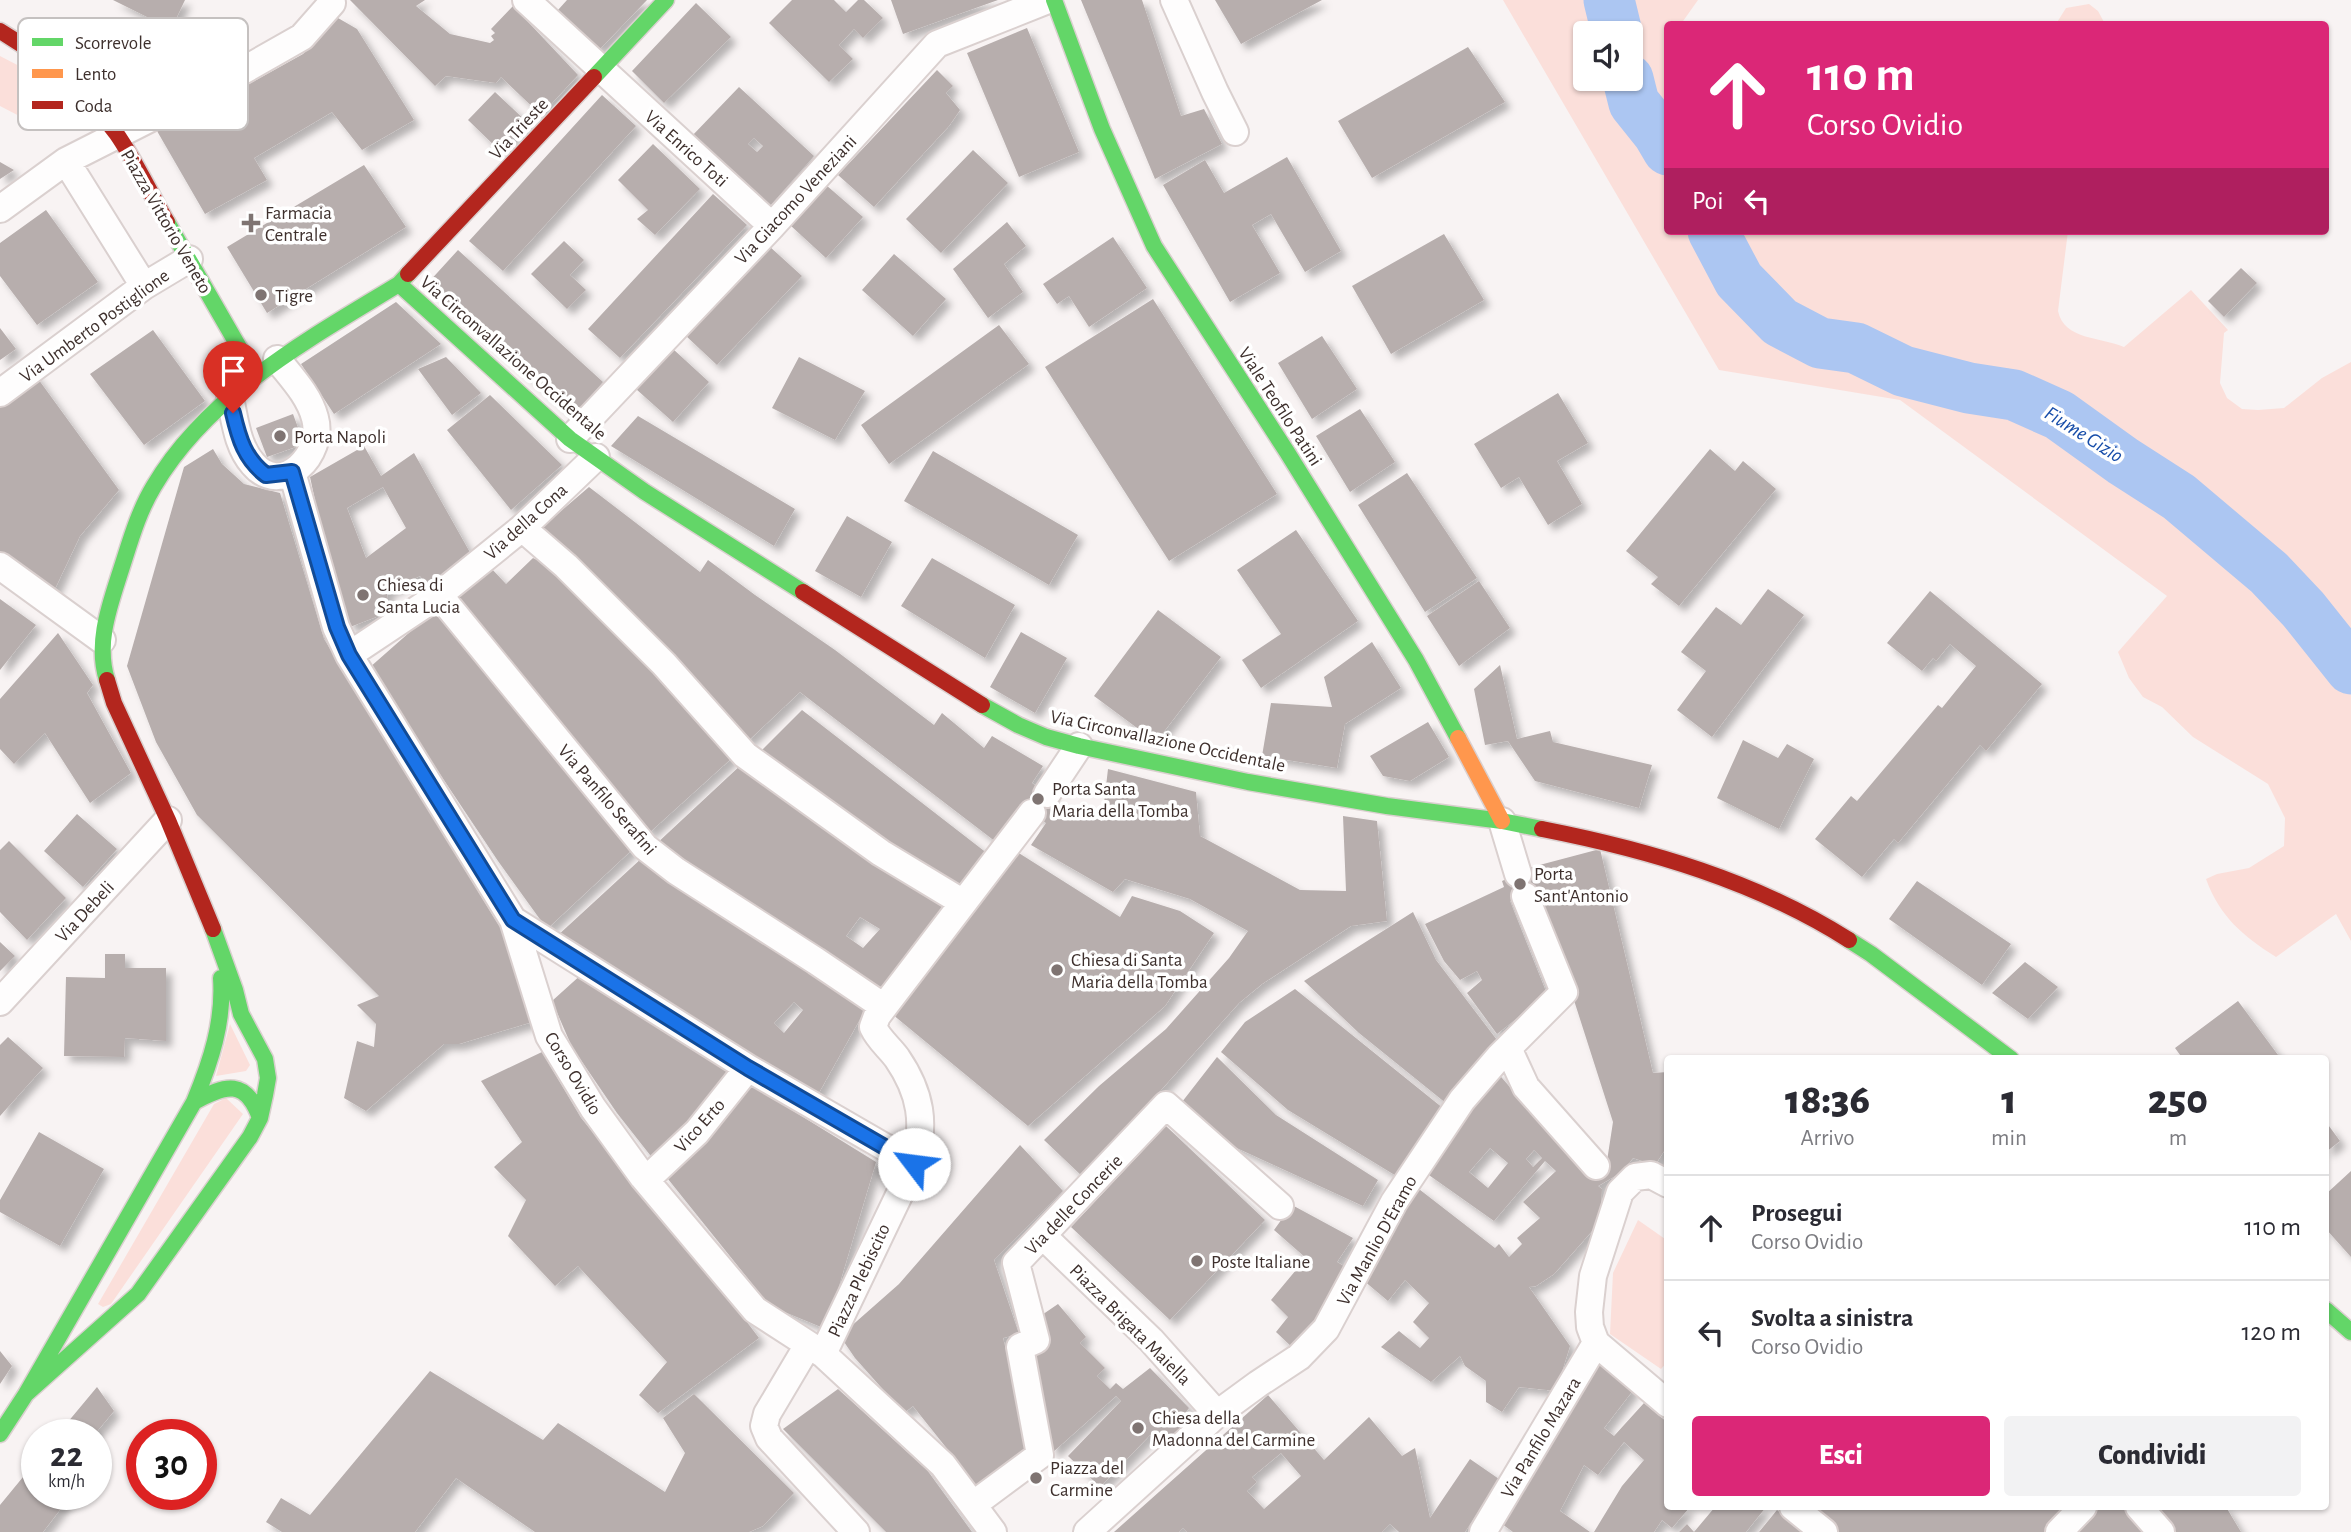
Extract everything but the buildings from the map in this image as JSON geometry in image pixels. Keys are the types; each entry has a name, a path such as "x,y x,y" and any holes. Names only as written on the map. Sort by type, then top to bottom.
{"main road":[{"name":"Via Trieste","path":"399,284 666,0"},
{"name":"Viale Teofilo Patini","path":"1054,0 1102,129 1154,246 1287,452 1416,660 1502,821"},
{"path":"0,31 18,43"},
{"path":"113,130 117,135"},
{"name":"Piazza Vittorio Veneto","path":"117,135 255,375"},
{"name":"Via Circonvallazione Occidentale","path":"255,375 399,284 570,439 645,492 974,700 1018,725 1046,737 1079,746 1260,784 1387,806 1502,821 1580,836 1663,857 1748,888 1811,916 1871,954 2006,1055"},
{"path":"26,1394 138,1294 250,1137 260,1118 268,1078 265,1059 241,1014 219,946 168,820 114,703 105,674 102,640 123,561 153,486 188,439 255,375"},
{"path":"0,1434 26,1394 194,1101 209,1067 221,1022 223,998 219,946"},
{"path":"194,1101 220,1089 241,1089 256,1102 260,1118"},
{"path":"89,1284 86,1302 88,1312 91,1321 99,1329"},
{"path":"2329,1313 2351,1332"}],"street":[{"name":"Via Enrico Toti","path":"526,0 772,226"},
{"name":"Via Giacomo Veneziani","path":"570,439 772,226 937,44 1048,0"},
{"path":"1174,0 1235,132"},
{"path":"248,68 302,37 332,3"},
{"path":"117,135 127,130"},
{"name":"Piazza Vittorio Veneto","path":"0,209 66,162 117,135"},
{"path":"66,162 144,286"},
{"name":"Via Umberto Postiglione","path":"0,393 144,286 189,259"},
{"path":"230,398 245,453 254,466 266,475 292,472 309,458 317,439 316,419 304,394 277,359"},
{"name":"Via della Cona","path":"349,655 439,595 522,527 596,457"},
{"name":"Corso Ovidio","path":"292,472 337,627 349,655 513,920 549,1036 593,1108 646,1180 755,1310 816,1349 943,1465 993,1532"},
{"path":"522,527 566,566 664,664 745,755 881,853 962,902"},
{"path":"0,566 102,640"},
{"name":"Via Panfilo Serafini","path":"439,595 645,847 676,872 817,961 880,1012"},
{"path":"880,1012 1040,804 1079,746"},
{"name":"Via Debeli","path":"0,1002 168,820"},
{"name":"Via Manlio D'Eramo","path":"1087,1532 1217,1414 1299,1357 1326,1329 1394,1202 1462,1100 1508,1048 1564,992 1522,885 1502,821"},
{"path":"513,920 748,1068 914,1164"},
{"name":"Piazza Plebiscito","path":"856,1532 769,1438 764,1426 767,1414 816,1349 914,1164 922,1120 918,1101 896,1058 873,1027 880,1012"},
{"path":"1508,1048 1526,1087 1608,1179"},
{"name":"Vico Erto","path":"646,1180 697,1132 748,1068"},
{"name":"Via delle Concerie","path":"974,1504 1040,1455 1020,1346 1036,1340 1016,1263 1166,1105 1280,1206"},
{"path":"1608,1179 1651,1175 1664,1182"},
{"path":"1608,1179 1593,1276 1590,1326 1596,1343 1664,1393"},
{"name":"Piazza Brigata Maiella","path":"1043,1236 1151,1340 1217,1414"},
{"name":"Via Panfilo Mazara","path":"1483,1532 1596,1343"},
{"path":"1797,1510 1824,1532"},
{"path":"2059,1532 2080,1510"},
{"path":"2142,1510 2161,1532"}],"shaded area":[{"path":"1503,0 1698,0 1683,21 1664,21 1664,235 2068,235 2058,311 2068,327 2085,336 2124,347 2191,290 2228,330 2224,333 2220,383 2227,398 2242,409 2284,408 2322,378 2351,362 2351,941 2336,914 2276,957 2234,924 2218,904 2206,879 2217,874 2249,868 2284,846 2285,818 2268,784 2193,737 2162,707 2143,697 2129,678 2118,652 2167,596 1900,400 1719,370"},
{"path":"2089,4 2098,11 2103,21 2058,21 2066,8"},
{"path":"0,56 18,65 18,115 0,106"},
{"path":"230,1024 250,1065 246,1071 216,1076"},
{"path":"226,1098 243,1114 111,1304 103,1307 98,1304 214,1104"},
{"path":"1638,1220 1664,1238 1664,1366 1661,1369 1610,1334 1613,1273"}],"waterway":[{"name":"Fiume Gizio","path":"1609,0 1614,21"},
{"name":"Fiume Gizio","path":"1631,91 1634,103 1664,143"},
{"name":"Fiume Gizio","path":"1715,235 1739,280 1780,322 1820,343 1856,348 1903,371 1969,388 2014,395 2059,415 2179,497 2269,573 2303,609 2351,669"}],"traffic: fast":[{"path":"594,77 666,0"},
{"path":"1054,0 1102,129 1154,246 1287,452 1416,660 1458,738"},
{"path":"167,222 255,375"},
{"path":"107,680 103,641 115,589 143,508 154,486 177,453 203,423 263,371 399,284 408,274"},
{"path":"399,284 570,439 645,492 803,592"},
{"path":"982,705 1046,737 1079,746 1248,782 1542,829"},
{"path":"26,1394 138,1294 250,1137 260,1118 268,1078 265,1059 241,1014 213,929"},
{"path":"1849,940 2006,1055"},
{"path":"0,1434 26,1394 194,1102 215,1041 221,978"},
{"path":"194,1102 216,1091 234,1089 248,1097 260,1118"},
{"path":"2329,1313 2351,1332"}],"traffic: slow":[{"path":"1458,738 1502,821"}],"traffic: jam":[{"path":"0,31 18,42"},
{"path":"408,274 594,77"},
{"path":"114,130 130,154 167,222"},
{"path":"803,592 982,705"},
{"path":"107,680 114,703 168,820 213,929"},
{"path":"1542,829 1622,847 1701,870 1777,901 1849,940"}],"place":[{"name":"Farmacia Centrale","path":"251,223"},
{"name":"Tigre","path":"261,295"},
{"name":"Porta Napoli","path":"280,436"},
{"name":"Chiesa di Santa Lucia","path":"363,595"},
{"name":"Porta Santa Maria della Tomba","path":"1038,799"},
{"name":"Porta Sant'Antonio","path":"1520,884"},
{"name":"Chiesa di Santa Maria della Tomba","path":"1057,970"},
{"name":"Poste Italiane","path":"1197,1261"},
{"name":"Chiesa della Madonna del Carmine","path":"1138,1428"},
{"name":"Piazza del Carmine","path":"1036,1478"}],"route":[{"path":"233,413 245,453 254,466 266,475 292,472 337,627 349,655 513,920 748,1068 914,1164"}]}
